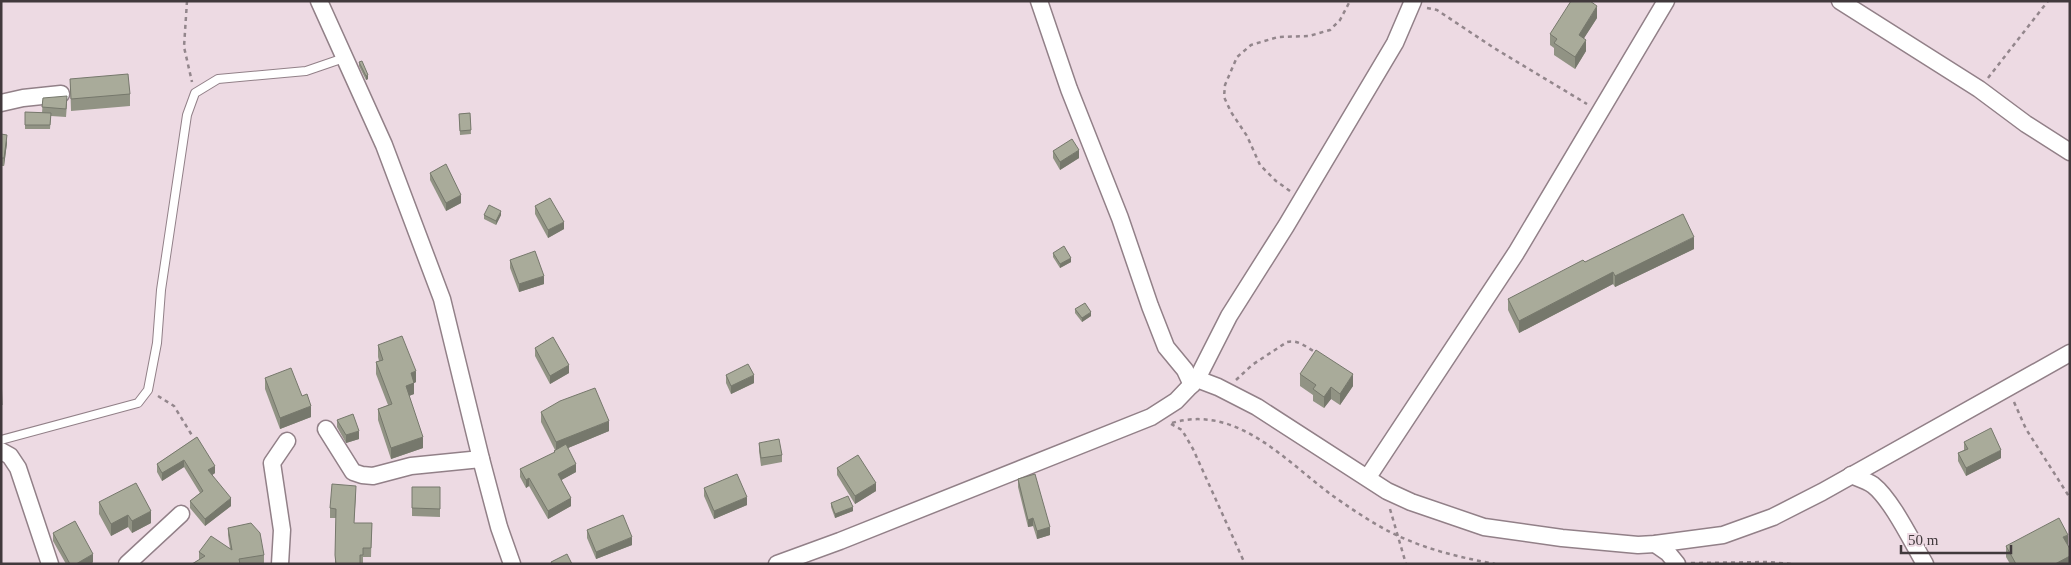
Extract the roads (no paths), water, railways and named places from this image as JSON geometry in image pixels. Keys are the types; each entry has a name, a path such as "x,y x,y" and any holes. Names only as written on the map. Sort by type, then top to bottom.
{"street":[{"path":"319,1 384,145 442,299 481,459 499,527 512,564"},
{"path":"1039,1 1069,89 1120,218 1166,347 1194,382 1218,387 1257,407 1387,491 1411,502 1484,527 1562,538 1638,545 1723,535 1773,517 2070,353"},
{"path":"1368,477 1516,254 1666,1"},
{"path":"1840,1 1979,89 2026,124 2070,152"},
{"path":"777,564 840,541 1151,417 1176,401 1194,382 1229,316 1395,43 1412,3"},
{"path":"1,103 23,98 61,94"},
{"path":"326,429 353,472 362,475 373,476 411,466 481,459"},
{"path":"280,564 282,530 272,463 287,441"},
{"path":"1,451 10,456 18,468 50,564"},
{"path":"1852,475 1872,485 1880,493 1896,514 1924,564"},
{"path":"127,564 181,514"},
{"path":"1655,544 1668,553 1677,564"}],"lane":[{"path":"1,440 138,403 148,390 157,343 161,290 187,115 195,93 218,79 306,71 344,58"}]}
